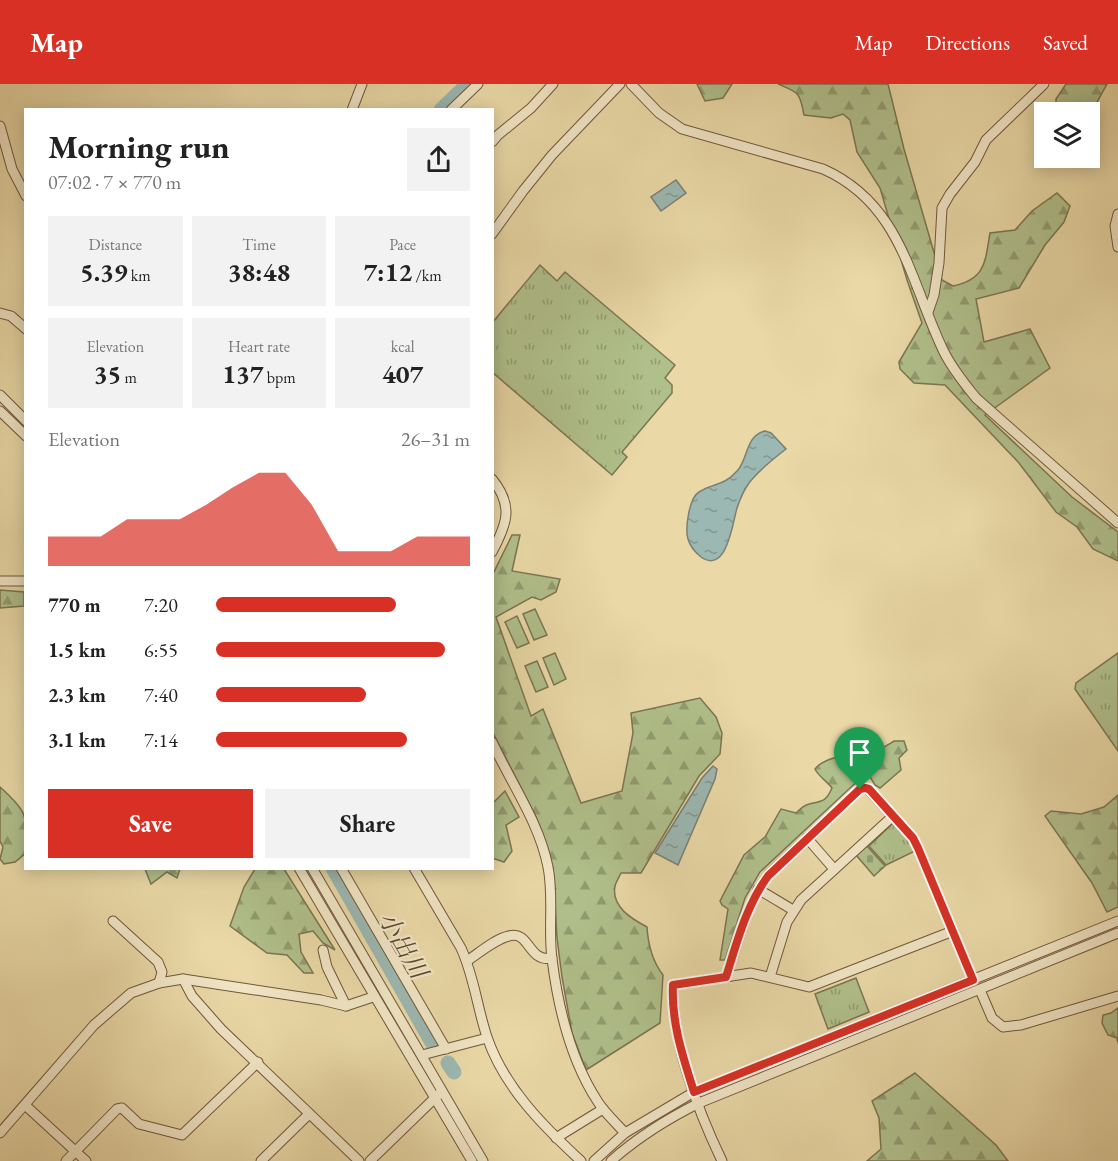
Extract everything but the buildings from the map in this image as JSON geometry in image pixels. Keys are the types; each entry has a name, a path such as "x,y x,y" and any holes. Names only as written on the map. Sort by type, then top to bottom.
{"street":[{"path":"353,108 363,84"},
{"path":"452,108 478,84"},
{"path":"494,140 546,94 553,84"},
{"path":"494,231 552,154 620,84"},
{"path":"631,84 659,113 682,129 823,169 842,177 860,189 888,223 952,368 976,398 1118,523"},
{"path":"928,312 934,295 939,263 942,208 975,162 987,140 1044,84"},
{"path":"0,126 12,169 24,192"},
{"path":"1118,214 1115,226 1118,248"},
{"path":"0,313 11,316 24,327"},
{"path":"0,395 24,419"},
{"path":"0,411 24,434"},
{"path":"494,482 503,495 507,514 494,548"},
{"path":"0,581 24,581"},
{"path":"494,746 536,825 548,868 552,957 565,1022 578,1066 603,1109 625,1133"},
{"path":"726,977 748,910 758,889 778,865 860,789 865,788 869,789 913,838 973,980"},
{"path":"770,977 793,910 801,900 893,816"},
{"path":"807,838 834,869"},
{"path":"300,870 472,1161"},
{"path":"313,870 483,1161"},
{"path":"342,870 446,1049"},
{"path":"415,870 467,961 487,1038 504,1073 529,1109 581,1161"},
{"path":"758,889 793,910"},
{"path":"113,921 158,962 162,972 159,983"},
{"path":"594,1161 625,1133 694,1092 1118,921"},
{"path":"722,1161 694,1092 680,1043 672,1003 673,985 751,973 800,987 817,986 953,931"},
{"path":"612,1161 630,1144 655,1127 699,1103 1118,933"},
{"path":"467,961 507,936 514,935 521,937 538,957 545,959 552,957"},
{"path":"323,950 327,967 346,1006"},
{"path":"0,1133 94,1025 131,993 159,983 183,979 321,999 346,1006 374,997"},
{"path":"183,979 192,996 221,1029 359,1161"},
{"path":"980,990 992,1018 1003,1027 1020,1025 1118,996"},
{"path":"423,1055 487,1038"},
{"path":"66,1161 117,1109 122,1108 139,1124 182,1135 258,1062"},
{"path":"370,1161 443,1091"},
{"path":"25,1105 86,1161"},
{"path":"556,1138 603,1109"},
{"path":"261,1161 309,1114"}],"green space":[{"path":"697,84 732,84 723,98 705,101"},
{"path":"778,84 888,84 904,149 942,280 953,286 964,283 978,274 985,261 990,233 1015,230 1032,211 1057,193 1070,206 1064,222 1045,245 1019,288 976,299 984,342 1030,329 1050,368 985,415 1072,497 1118,532 1118,561 1093,549 1077,527 1056,512 1019,463 945,385 914,383 900,369 899,362 922,323 880,188 857,152 850,120 843,114 831,118 804,115 797,94"},
{"path":"1066,84 1107,84 1097,102 1056,102"},
{"path":"540,265 557,281 565,272 675,365 665,378 672,385 672,393 622,452 627,457 612,475 494,374 494,321"},
{"path":"512,535 520,535 512,571 560,579 556,592 541,600 532,597 496,617 531,716 543,709 581,803 622,791 633,733 631,713 700,698 716,717 722,733 720,754 699,776 641,873 621,873 615,886 619,906 629,916 647,927 656,964 663,975 660,1023 586,1070 572,1033 562,977 553,868 536,817 494,735 494,572"},
{"path":"0,590 24,592 24,606 0,608"},
{"path":"535,609 547,635 534,640 523,614"},
{"path":"517,616 529,643 517,648 505,622"},
{"path":"555,653 566,679 554,685 543,658"},
{"path":"1118,653 1118,751 1075,689 1076,683"},
{"path":"537,661 548,687 536,692 525,666"},
{"path":"894,741 904,741 907,750 899,758 901,770 880,788 870,777 864,775 760,872 745,898 725,960 720,960 728,909 720,901 744,855 765,837 781,809 796,813 805,805 828,796 832,788 815,769 820,764 835,758 877,750"},
{"path":"0,787 17,803 24,816 24,855 15,862 4,864 0,859 3,847 0,841"},
{"path":"505,791 519,817 506,825 512,851 504,862 494,859 494,802"},
{"path":"1118,795 1118,907 1107,912 1092,883 1045,816 1051,811 1081,814 1104,807"},
{"path":"893,823 915,851 886,865 869,846"},
{"path":"867,846 885,866 874,876 856,855"},
{"path":"146,870 180,870 177,878 167,872 151,884"},
{"path":"254,870 285,870 335,950 323,943 313,931 299,934 301,952 313,973 304,973 287,955 267,953 230,926 244,887"},
{"path":"856,978 869,1012 828,1029 815,994"},
{"path":"1118,1008 1118,1043 1117,1038 1108,1035 1102,1023 1103,1015"},
{"path":"915,1073 996,1145 1008,1161 867,1161 881,1149 879,1118 872,1101"}],"water":[{"path":"676,180 686,193 661,211 651,197"},
{"path":"765,431 771,433 786,449 762,469 747,486 738,505 731,534 723,553 717,559 710,561 701,557 692,547 687,534 693,500 699,492 733,475 741,465 754,437"},
{"path":"713,766 717,769 715,779 678,865 655,853 702,778"}],"waterway":[{"name":"小出川","path":"443,108 468,84"},
{"name":"小出川","path":"334,870 433,1044"},
{"name":"小出川","path":"448,1063 454,1072"}],"route":[{"path":"860,789 869,789 913,838 973,980 694,1092 680,1043 672,1003 673,985 726,977 752,899 758,889 778,865 860,789"}]}
